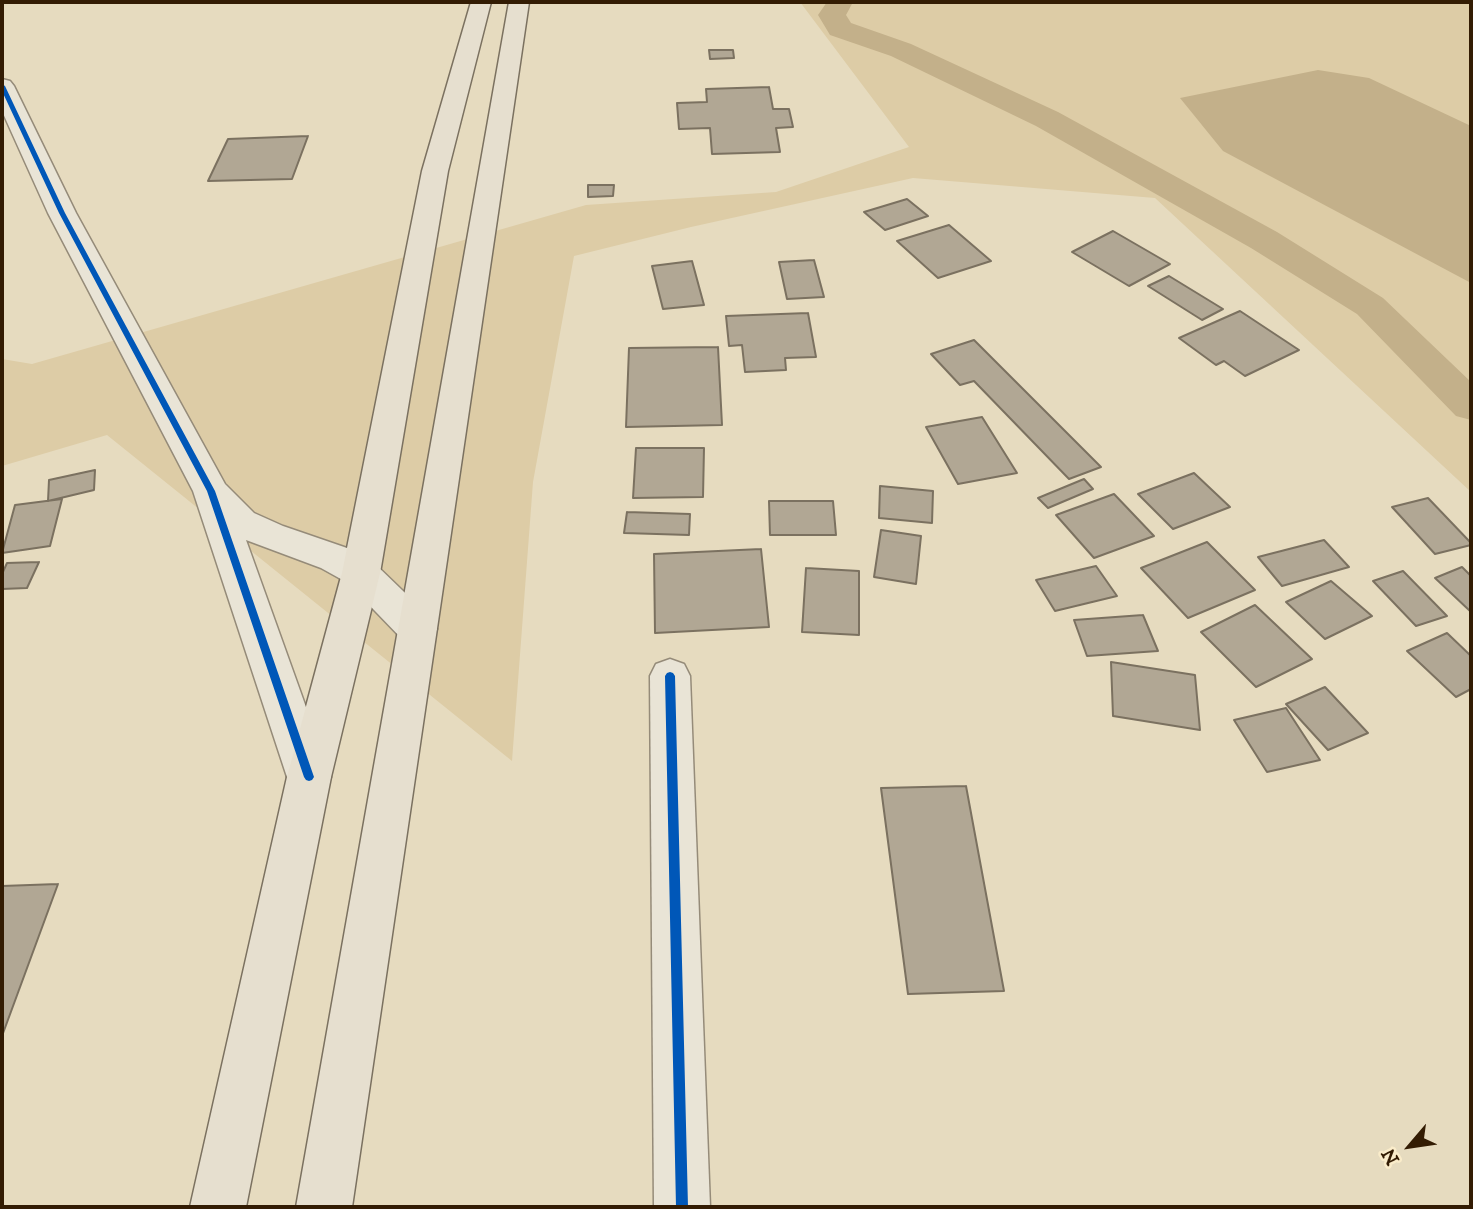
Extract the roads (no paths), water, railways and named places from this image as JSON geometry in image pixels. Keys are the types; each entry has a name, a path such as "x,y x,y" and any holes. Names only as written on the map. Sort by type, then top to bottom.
{"main road":[{"path":"218,1207 309,777 361,573 435,172 481,2"},
{"path":"324,1207 519,2"}],"street":[{"path":"2,86 62,213 211,491 309,777"},
{"path":"211,491 241,522 270,536 334,558 361,573 417,629"},
{"path":"670,676 682,1207"}],"waterway":[{"path":"840,2 832,15 840,29 901,50 1047,119 1264,240 1370,306 1471,406"}]}
